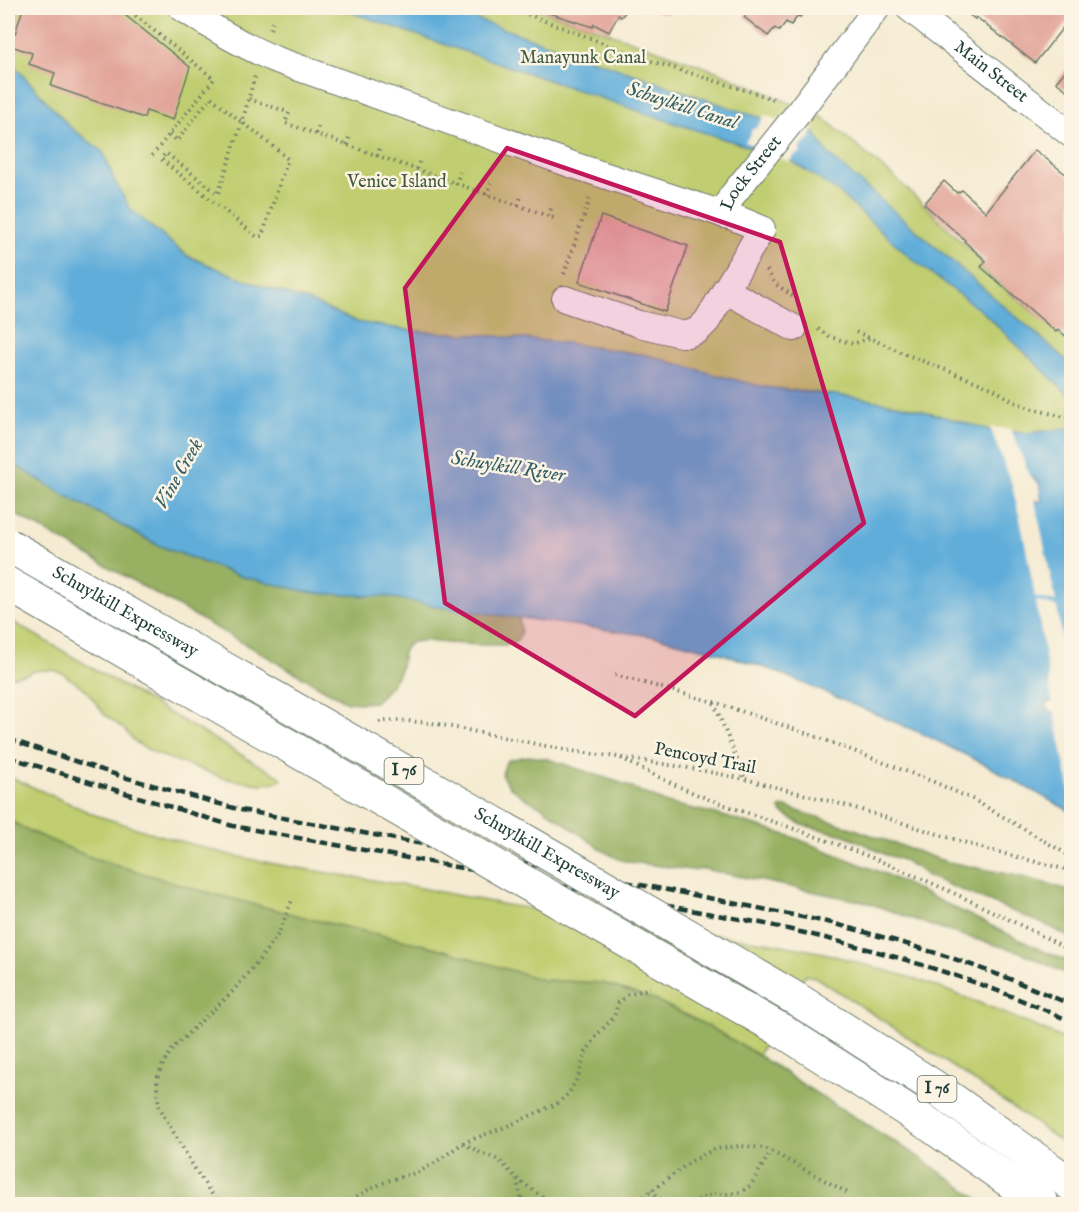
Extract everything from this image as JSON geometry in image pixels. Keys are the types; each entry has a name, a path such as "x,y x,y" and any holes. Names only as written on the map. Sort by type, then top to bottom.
{"highway":[{"name":"Schuylkill Expressway","path":"8,545 798,1000 933,1086 1071,1185"},
{"name":"Schuylkill Expressway","path":"8,584 781,1030 930,1125 1042,1204"}],"street":[{"name":"Lock Street","path":"182,8 274,59 573,165 724,215 731,196 767,152 787,109 877,8"},
{"name":"Main Street","path":"909,8 1071,135"},
{"path":"564,287 639,324 681,334 698,330 707,321 762,229 724,215"},
{"path":"725,290 794,328"}],"path":[{"path":"126,8 214,79 152,157"},
{"path":"511,8 787,109"},
{"path":"170,134 177,141 210,97 242,122 288,159 262,236 257,237 161,159 166,153 218,194 242,122 256,72"},
{"path":"249,99 287,112 285,123 554,218"},
{"path":"316,134 319,123"},
{"path":"347,145 350,134"},
{"path":"377,156 381,145"},
{"path":"417,170 420,159"},
{"path":"456,184 460,172"},
{"path":"487,195 491,183"},
{"path":"518,205 522,194"},
{"path":"564,287 590,198"},
{"path":"549,216 552,205"},
{"path":"856,332 992,388 1012,401 1029,408 1071,419"},
{"path":"615,675 714,702 820,738 934,782 974,800 1071,857"},
{"path":"714,702 746,779"},
{"name":"Pencoyd Trail","path":"372,724 394,720 432,723 571,751 617,756 746,779 852,807 982,848 1071,871"},
{"path":"617,756 666,782 710,800 890,865 1017,923 1071,951"},
{"path":"219,1204 198,1174 162,1112 157,1091 158,1076 174,1047 233,991 260,959 279,933 292,900"},
{"path":"347,1204 387,1181 418,1172 463,1143 558,1103 569,1093 578,1077 586,1052 614,1017 618,1003 628,995 655,987"},
{"path":"463,1143 499,1160 516,1178 553,1204"},
{"path":"633,1204 690,1162 715,1149 740,1146 765,1148 850,1194"},
{"path":"686,1204 716,1194 741,1192 751,1185 771,1151"},
{"path":"516,1178 521,1197 519,1204"},
{"path":"651,1190 653,1194 668,1203 679,1204"}],"highlighted area":[{"path":"507,148 780,242 864,523 635,716 445,603 405,288"}],"green space":[{"name":"Venice Island","path":"8,8 532,8 593,27 721,73 822,117 902,184 983,262 980,268 1071,344 1071,428 1028,433 990,430 906,406 853,397 764,387 647,355 565,343 413,331 357,322 313,303 245,280 188,256 131,210 115,182 103,152 70,127 8,59"},
{"path":"8,461 157,545 240,576 313,593 389,597 519,618 520,635 514,643 500,645 426,641 409,644 406,646 400,670 395,679 375,702 347,702 8,510"},
{"path":"8,619 282,779 278,782 260,784 227,779 154,753 135,742 125,730 105,715 86,690 62,673 52,670 32,671 28,674 8,677"},
{"path":"528,756 548,759 621,783 667,803 716,814 790,836 887,875 1043,951 1071,962 1071,976 1020,952 940,929 869,903 704,869 691,870 621,860 605,852 542,807 512,789 502,774 506,762"},
{"path":"8,776 95,815 230,855 506,905 772,943 824,953 919,980 990,1007 1071,1042 1071,1149 944,1061 815,977 805,975 758,1055 708,1026 655,1000 602,983 543,980 437,948 194,889 90,857 8,820"},
{"path":"785,807 944,861 1022,877 1071,892 1071,939 1053,928 927,876 908,863 845,835 802,825 781,812 780,808"},
{"path":"8,820 90,857 194,889 437,948 543,980 602,983 655,1000 708,1026 758,1055 914,1154 986,1204 8,1204"}],"water":[{"name":"Schuylkill Canal","path":"338,8 444,8 748,114 813,131 829,155 1071,364 1071,397 985,314 912,259 838,192 790,160 668,121"},
{"path":"8,59 70,127 103,152 115,182 131,210 187,256 357,322 413,331 566,343 647,355 764,387 853,397 906,406 990,430 1028,433 1071,428 1071,706 1053,701 1045,705 1050,711 1071,717 1071,812 988,766 923,734 772,670 720,653 658,637 447,608 389,597 313,593 240,576 158,545 65,495 8,461","holes":["1031,476 1039,483 1042,502 1019,495 1011,485"]}],"pier":[{"path":"763,115 815,129 811,138 800,148 800,153 789,162 745,142 751,130 756,128 763,119"},
{"path":"990,427 1011,429 1029,474 1031,480 1016,486 1020,493 1034,497 1056,602 1035,597 1011,482"},
{"path":"1036,601 1057,607 1072,709 1053,705"},
{"path":"1054,709 1072,714 1071,795 1067,777"}],"building":[{"path":"23,8 116,8 190,67 173,120 146,111 144,118 51,86 55,73 29,64 32,53 8,45 8,31 15,34"},
{"path":"533,8 629,8 621,17 618,15 609,32 594,24 593,27"},
{"path":"644,8 673,8 667,14"},
{"path":"750,8 801,8 804,12 791,25 786,22 779,31 775,28 768,36 744,17"},
{"path":"960,8 1072,8 1072,16 1035,63 976,17 975,19"},
{"path":"1072,63 1072,94 1056,82"},
{"path":"1035,150 1072,179 1072,341 1058,330 1056,332 981,267 986,261 924,204 944,181 957,193 962,190 986,212"},
{"path":"601,216 688,246 665,312 579,282"}],"railway":[{"path":"8,739 120,776 241,810 832,923 952,958 1072,1005"},
{"path":"8,757 233,826 761,923 841,942 957,976 1072,1022"}],"park label":[{"name":"Manayunk Canal","path":"583,58"}],"water label":[{"name":"Schuylkill River","path":"508,467"},
{"name":"Vine Creek","path":"179,474"}]}
